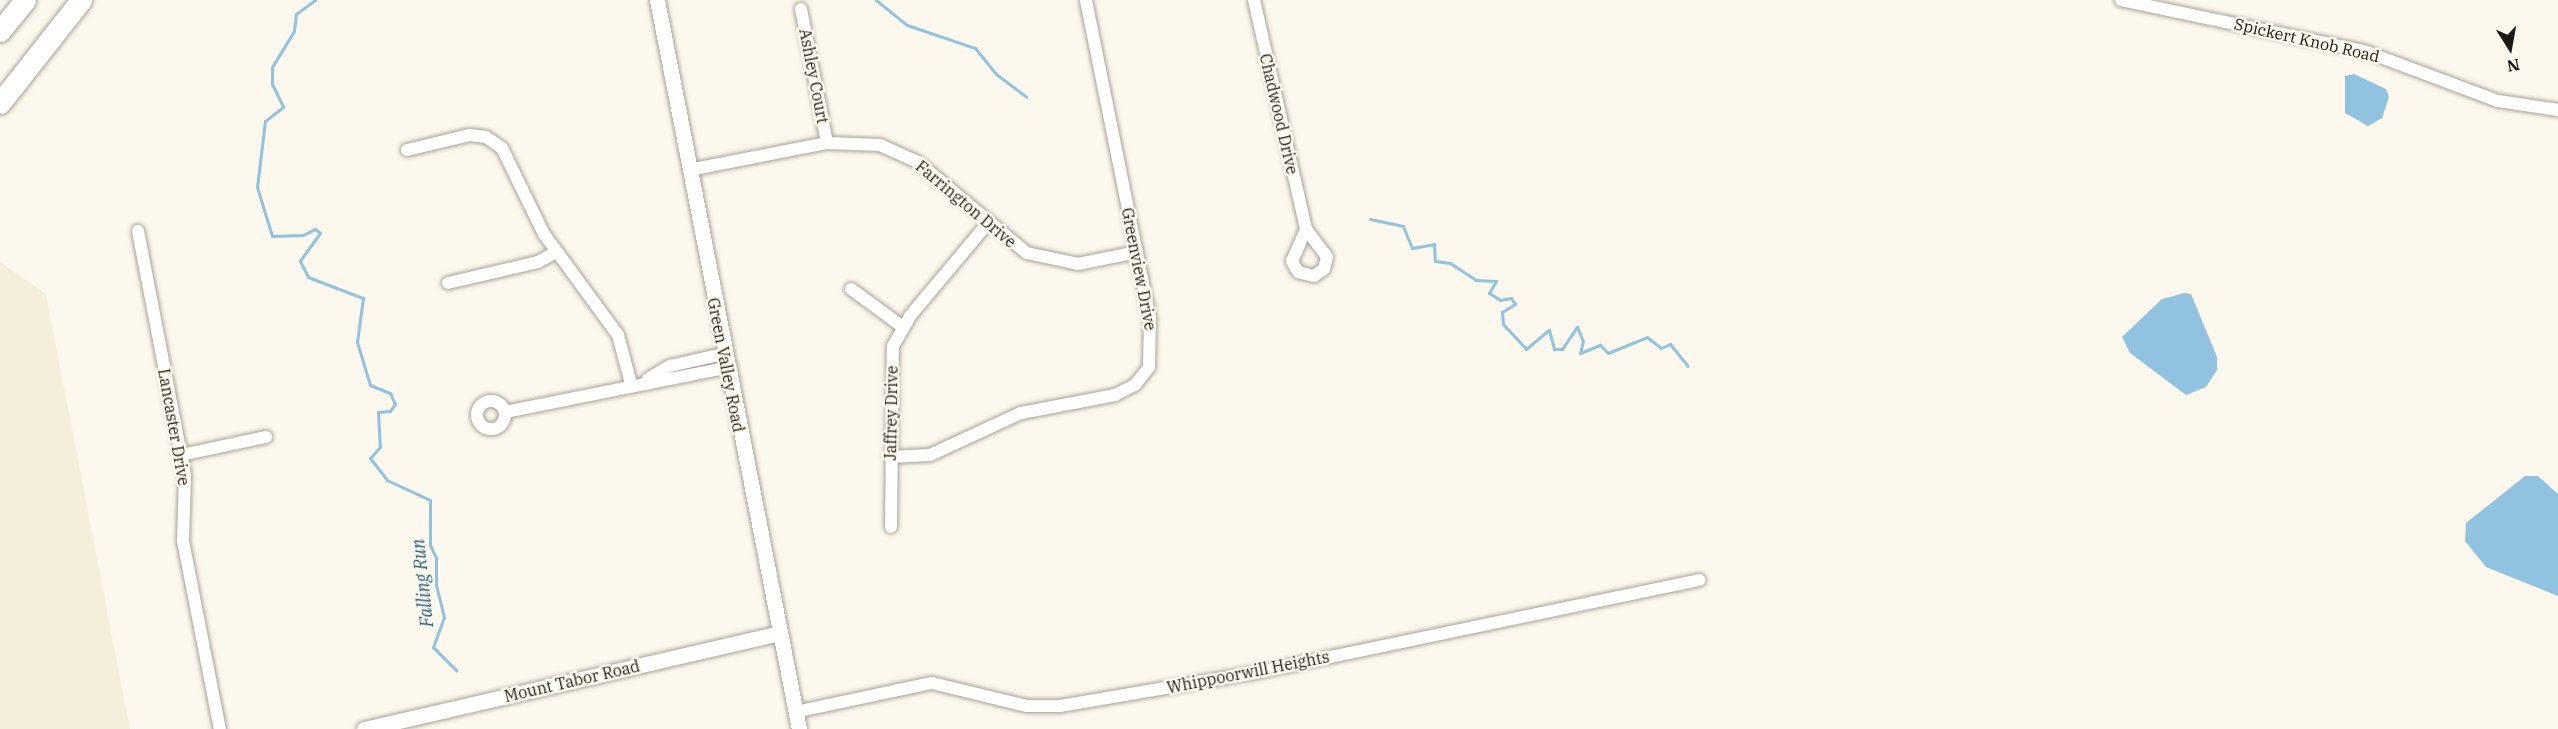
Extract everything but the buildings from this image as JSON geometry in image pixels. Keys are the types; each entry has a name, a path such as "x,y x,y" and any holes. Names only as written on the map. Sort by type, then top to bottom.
{"highway":[{"path":"0,31 25,0"},
{"path":"0,103 81,0"}],"street":[{"name":"Green Valley Road","path":"657,0 724,361 799,729"},
{"name":"Greenview Drive","path":"890,457 930,455 1006,418 1115,395 1135,385 1149,367 1153,343 1086,0"},
{"name":"Chadwood Drive","path":"1254,0 1306,229"},
{"name":"Spickert Knob Road","path":"2121,0 2367,52 2498,101 2558,110"},
{"name":"Ashley Court","path":"801,9 827,143"},
{"path":"407,150 470,135 495,142 556,252 612,325 632,384"},
{"name":"Farrington Drive","path":"689,170 827,143 863,142 905,155 1017,247 1048,261 1078,264 1137,252"},
{"name":"Jaffrey Drive","path":"891,527 890,373 903,327 988,223"},
{"name":"Lancaster Drive","path":"138,231 181,455 187,502 183,542 220,729"},
{"path":"448,283 538,262 556,252"},
{"path":"851,289 903,327"},
{"path":"505,412 645,381 670,366 724,361"},
{"path":"181,455 266,437"},
{"name":"Whippoorwill Heights","path":"795,712 932,683 1027,706 1060,706 1259,672 1700,580"},
{"name":"Mount Tabor Road","path":"364,729 779,633"}],"shaded area":[{"path":"0,262 46,294 130,729 0,729"}],"water":[{"path":"2354,74 2386,89 2389,97 2382,118 2368,126 2345,113 2345,76"},
{"path":"2184,293 2191,294 2217,357 2217,370 2206,387 2186,395 2130,353 2122,337 2162,299"},
{"path":"2525,476 2538,476 2558,494 2558,596 2486,567 2465,541 2466,523"}],"waterway":[{"name":"Falling Run","path":"315,0 296,14 294,31 272,67 272,84 283,107 265,121 257,187 272,236 303,235 315,229 320,233 300,261 308,277 363,298 357,342 370,385 390,393 395,404 390,411 378,412 380,447 370,458 387,480 430,500 430,545 436,558 436,585 444,617 433,647 456,670"},
{"path":"876,0 907,25 975,48 996,74 1026,97"},
{"path":"1370,219 1403,226 1412,248 1434,244 1435,261 1450,263 1476,280 1496,281 1489,293 1500,300 1511,298 1515,304 1502,312 1503,324 1526,349 1549,330 1554,349 1562,349 1577,327 1583,341 1580,353 1600,345 1608,353 1647,337 1661,348 1670,344 1688,366"}]}
